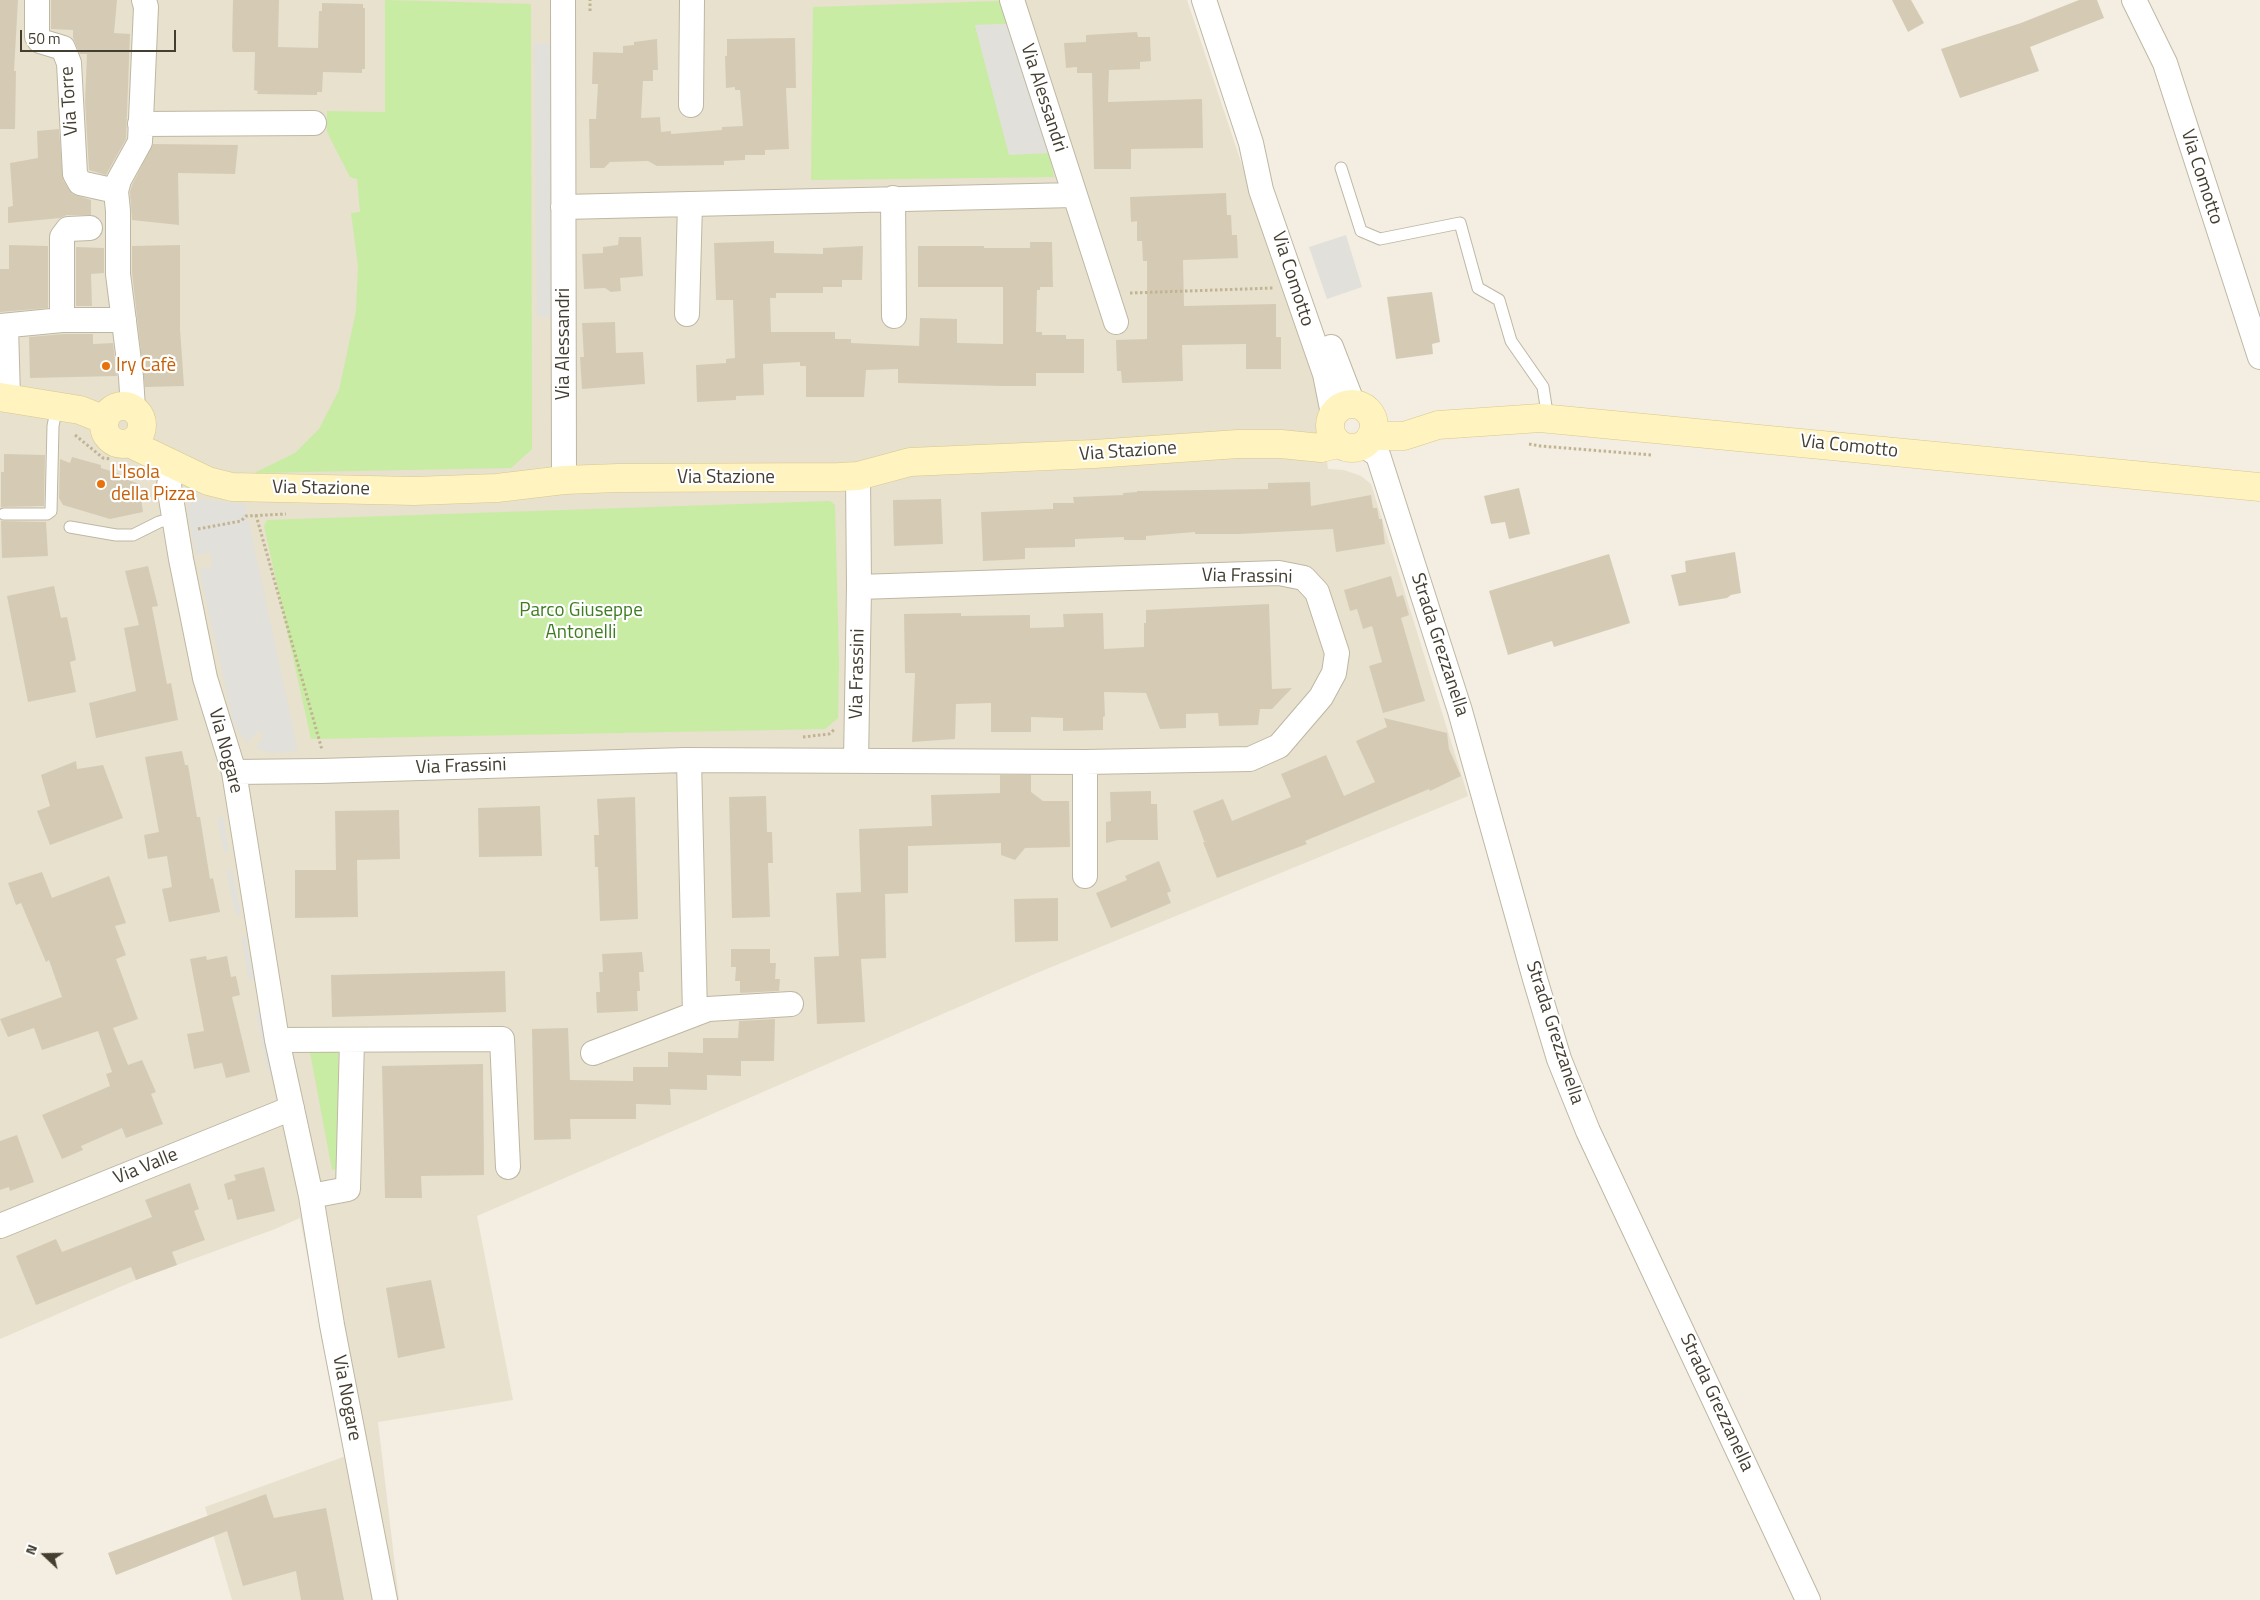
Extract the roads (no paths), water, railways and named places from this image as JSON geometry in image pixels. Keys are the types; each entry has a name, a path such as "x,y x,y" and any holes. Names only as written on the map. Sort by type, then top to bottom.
{"street":[{"name":"Via Torre","path":"37,0 37,37 40,41 63,48 69,63 75,174 80,183 116,191"},
{"path":"112,426 124,320 118,274 118,211 116,191 119,180 140,142 146,7 144,0"},
{"name":"Via Alessandri","path":"563,0 564,480"},
{"path":"690,105 692,0"},
{"name":"Via Alessandri","path":"1012,0 1116,322"},
{"name":"Via Comotto","path":"1204,0 1251,143 1273,181 1351,426 1404,418 1438,425 1548,419 2260,487"},
{"name":"Via Comotto","path":"2134,0 2164,63 2260,357"},
{"path":"140,124 314,123"},
{"path":"563,207 1074,195"},
{"path":"893,198 894,316"},
{"path":"688,314 690,204"},
{"path":"62,320 62,237 68,229 90,228"},
{"path":"3,326 62,320 124,320"},
{"name":"Via Stazione","path":"3,326 4,398 57,406 112,426 172,464 208,481 232,487 414,491 497,488 564,480 858,476 910,462 1094,454 1238,444 1281,444 1317,427 1351,426"},
{"name":"Strada Grezzanella","path":"1351,426 1378,455 1460,711 1559,1059 1588,1131 1808,1600"},
{"name":"Via Nogare","path":"172,464 169,486 176,525 205,678 234,772 277,1040 310,1196 332,1325 384,1600"},
{"name":"Via Frassini","path":"856,761 859,587 858,476"},
{"name":"Via Frassini","path":"234,772 689,761 1085,762 1250,759 1278,746 1321,697 1334,673 1337,654 1317,592 1304,578 1279,573 859,587"},
{"path":"689,761 695,1014"},
{"path":"1085,762 1085,876"},
{"path":"593,1052 708,1009 790,1004"},
{"path":"277,1040 502,1039 508,1167"},
{"path":"310,1196 348,1189 352,1040"},
{"name":"Via Valle","path":"0,1226 292,1108"}],"lane":[{"path":"1341,168 1361,231 1380,239 1460,223 1478,288 1499,300 1511,341 1543,387 1548,419"},
{"path":"4,514 47,514 51,511 53,426 57,406"},
{"path":"70,527 116,535 133,535 154,524 176,525"}],"place":[{"name":"Iry Cafè","path":"106,366"},
{"name":"L'Isola della Pizza","path":"101,484"}],"park label":[{"name":"Parco Giuseppe Antonelli","path":"581,622"}]}
